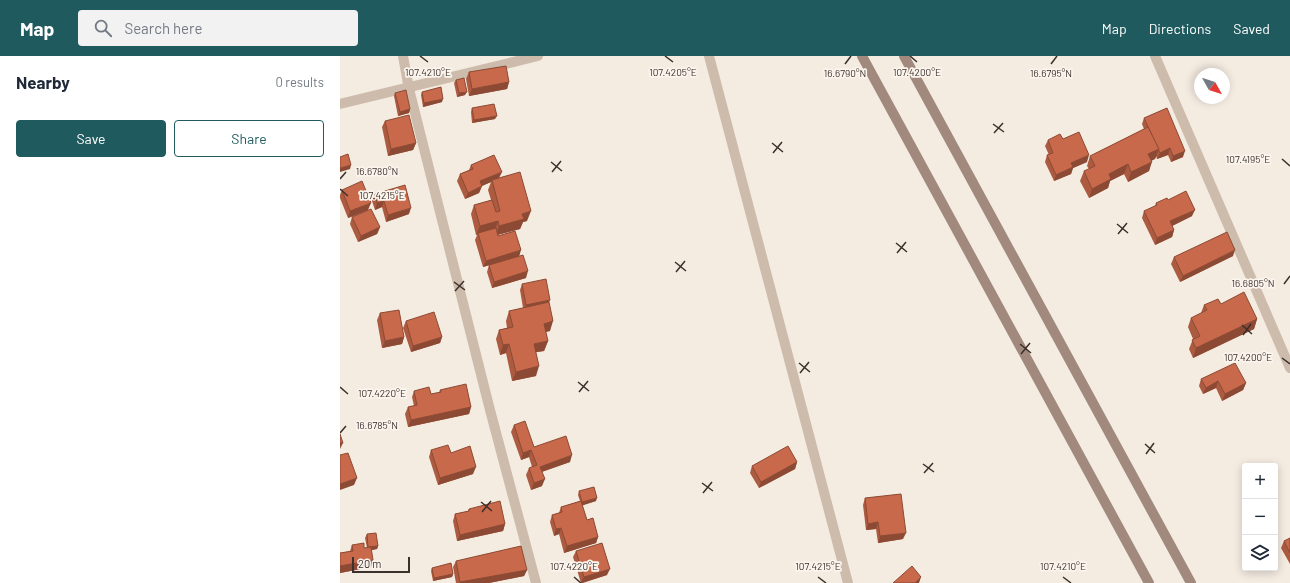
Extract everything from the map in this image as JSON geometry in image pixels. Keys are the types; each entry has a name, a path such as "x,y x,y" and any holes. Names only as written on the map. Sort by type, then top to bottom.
{"main road":[{"path":"862,56 1149,583"},
{"path":"904,56 1191,583"}],"street":[{"path":"403,56 494,424 536,583"},
{"path":"340,104 410,89 538,56"},
{"path":"709,56 848,583"},
{"path":"1155,56 1290,368"}],"building":[{"path":"506,66 509,82 472,89 469,72"},
{"path":"464,78 467,92 459,93 456,80"},
{"path":"441,87 443,99 424,103 422,92"},
{"path":"406,90 410,109 400,112 395,93"},
{"path":"494,104 497,116 474,120 472,108"},
{"path":"1167,108 1185,151 1173,156 1170,148 1160,153 1144,118"},
{"path":"409,115 416,143 391,149 385,121"},
{"path":"1148,127 1159,149 1148,154 1152,162 1131,172 1128,164 1109,174 1111,179 1092,189 1084,171 1095,166 1090,156"},
{"path":"1079,132 1089,155 1071,163 1073,167 1056,175 1047,155 1053,153 1048,140 1060,134 1063,139"},
{"path":"348,154 351,165 340,168 340,157"},
{"path":"494,155 502,172 480,181 482,186 468,193 460,174 473,169 471,165"},
{"path":"520,172 531,211 522,214 524,219 499,226 498,221 480,226 474,205 492,200 496,212 500,211 492,180"},
{"path":"362,181 371,203 350,211 342,190"},
{"path":"405,185 411,208 388,215 384,201 377,203 375,194"},
{"path":"1186,191 1195,210 1170,221 1174,230 1157,238 1144,211 1157,205 1156,203 1167,198 1168,200"},
{"path":"371,209 380,227 361,236 352,217"},
{"path":"496,228 498,236 515,231 521,250 486,261 478,233"},
{"path":"1227,232 1235,250 1183,276 1174,257"},
{"path":"523,255 528,271 494,282 489,265"},
{"path":"546,279 550,300 526,305 522,284"},
{"path":"1244,292 1257,319 1196,348 1192,340 1200,336 1191,318 1207,310 1204,305 1218,299 1221,304"},
{"path":"549,302 553,321 544,324 548,341 534,344 539,366 516,372 509,344 503,345 499,330 513,327 509,311"},
{"path":"399,310 404,337 385,341 380,313"},
{"path":"434,312 442,337 413,346 406,321"},
{"path":"1235,363 1246,383 1225,394 1218,381 1206,388 1201,379"},
{"path":"466,384 471,407 411,420 408,407 417,405 414,391 429,387 431,394 441,392 440,390"},
{"path":"525,421 534,447 566,436 572,455 540,467 545,479 534,483 529,468 537,465 531,450 523,453 514,425"},
{"path":"340,434 343,443 340,443"},
{"path":"448,445 451,453 470,446 476,467 440,478 431,450"},
{"path":"788,446 797,462 761,482 752,466"},
{"path":"348,453 357,478 340,484 340,455"},
{"path":"594,487 597,498 582,502 579,491"},
{"path":"901,494 906,533 880,536 878,522 868,524 865,498"},
{"path":"500,501 505,524 460,535 455,514"},
{"path":"581,501 587,520 593,518 598,537 567,546 561,528 556,529 552,515 562,512 561,507"},
{"path":"376,533 378,546 368,547 367,534"},
{"path":"1290,538 1290,553 1284,541"},
{"path":"364,543 364,548 371,547 373,560 340,566 340,553 353,551 352,545"},
{"path":"602,543 610,569 584,577 576,551"},
{"path":"521,546 527,570 460,582 456,561"},
{"path":"451,563 453,574 434,578 432,568"},
{"path":"912,566 921,577 915,583 893,583"}]}
